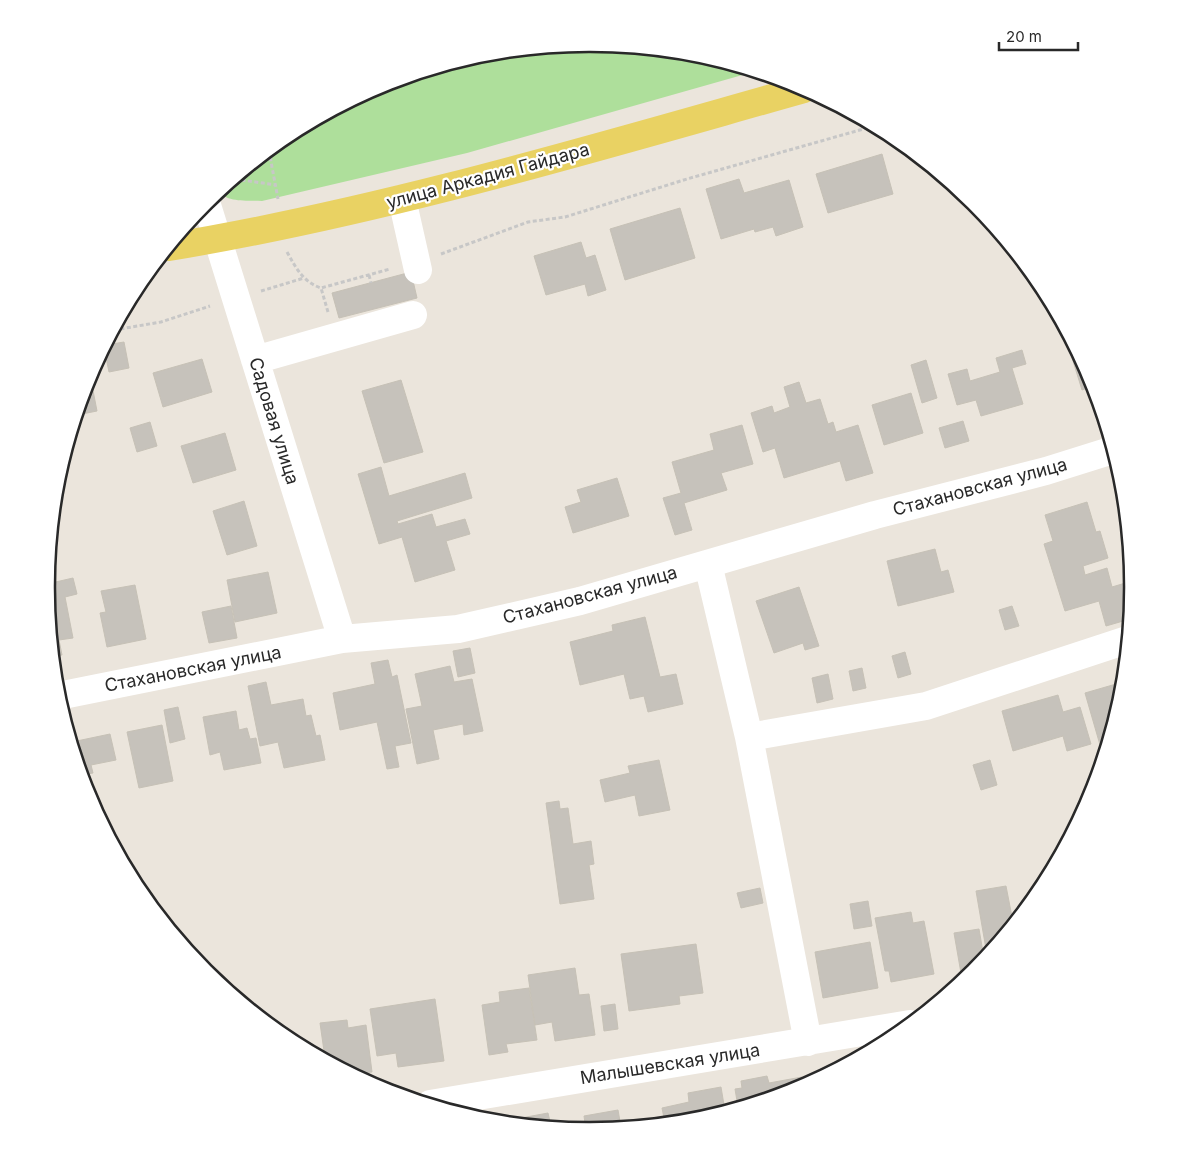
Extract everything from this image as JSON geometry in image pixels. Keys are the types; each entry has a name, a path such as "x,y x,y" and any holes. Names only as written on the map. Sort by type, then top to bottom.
{"main road":[{"name":"улица Аркадия Гайдара","path":"179,245 217,239 402,199 498,175 792,92"}],"street":[{"path":"402,199 417,266"},
{"name":"Садовая улица","path":"209,212 342,639"},
{"path":"255,360 413,315"},
{"name":"Стахановская улица","path":"66,694 342,639 458,629 580,600 875,515 1046,471 1107,452"},
{"path":"708,564 750,736 808,1042"},
{"path":"750,736 926,706 1121,642"},
{"name":"Малышевская улица","path":"446,1101 891,1027"}],"path":[{"path":"334,337 321,288 369,275 417,266 528,222 565,217 687,179 864,129"},
{"path":"244,179 276,185"},
{"path":"369,275 371,283"},
{"path":"122,329 161,322 304,278"}],"green space":[{"path":"590,52 659,57 694,63 742,75 467,153 262,201 225,197 264,163 322,124 385,93 451,71 520,57"}],"building":[{"path":"882,154 893,194 828,213 816,174"},
{"path":"739,179 744,193 789,180 803,227 776,236 773,227 755,232 754,229 721,239 706,189"},
{"path":"680,208 695,258 625,280 610,229"},
{"path":"581,242 586,258 595,255 606,290 588,296 585,284 546,295 534,256"},
{"path":"411,272 417,298 339,318 332,293"},
{"path":"124,342 129,368 109,372 106,359 114,344"},
{"path":"1022,350 1026,364 1012,368 1023,404 981,416 976,400 957,405 948,374 967,369 970,381 1000,372 996,358"},
{"path":"1072,358 1086,389 1082,390"},
{"path":"202,359 212,392 163,407 153,373"},
{"path":"926,360 937,398 922,403 911,365"},
{"path":"401,380 423,452 384,463 362,391"},
{"path":"799,382 806,403 820,399 828,424 833,422 836,432 858,425 873,473 846,481 840,461 784,478 775,448 763,452 751,413 772,406 774,413 790,407 784,387"},
{"path":"93,390 97,411 84,414"},
{"path":"911,393 923,433 884,445 872,405"},
{"path":"963,421 969,441 945,448 939,428"},
{"path":"150,422 157,446 137,452 130,428"},
{"path":"742,425 753,464 721,473 727,490 684,503 692,530 675,535 663,498 681,493 672,462 714,450 710,434"},
{"path":"225,433 236,470 193,483 181,446"},
{"path":"381,467 389,496 465,473 472,498 397,521 398,524 432,514 436,527 465,519 470,534 446,541 455,570 415,582 402,537 379,544 358,474"},
{"path":"617,478 629,516 573,533 565,507 581,502 577,490"},
{"path":"244,501 257,546 227,555 213,511"},
{"path":"1087,502 1096,532 1100,531 1108,558 1083,566 1085,575 1107,568 1112,587 1124,583 1123,621 1106,626 1099,601 1065,611 1044,544 1053,541 1045,515"},
{"path":"935,549 941,572 948,570 954,592 898,606 887,561"},
{"path":"268,572 277,613 235,622 227,580"},
{"path":"73,578 77,594 65,597 73,638 59,640 62,655 60,655 56,622 55,582"},
{"path":"135,585 146,639 107,647 100,613 106,612 101,591"},
{"path":"799,587 819,646 805,650 803,643 774,653 756,601"},
{"path":"231,606 237,638 209,643 202,612"},
{"path":"1012,606 1019,626 1005,630 999,610"},
{"path":"645,617 660,677 676,674 683,704 648,712 644,696 630,699 624,674 580,685 570,642 613,631 612,625"},
{"path":"470,648 475,673 458,677 453,651"},
{"path":"905,652 911,674 898,678 892,656"},
{"path":"388,660 392,677 397,675 411,743 395,746 399,767 387,769 377,722 340,730 333,693 375,684 371,663"},
{"path":"450,666 454,682 472,679 483,731 464,735 463,724 433,730 439,759 417,764 406,709 422,706 415,674"},
{"path":"862,668 866,688 853,691 849,671"},
{"path":"828,674 833,699 817,703 812,678"},
{"path":"266,682 271,705 303,699 306,716 311,715 316,736 320,735 325,760 284,768 278,742 260,746 248,686"},
{"path":"1115,684 1100,745 1100,745 1085,693"},
{"path":"1058,695 1063,712 1080,707 1091,744 1067,751 1063,736 1013,751 1002,711"},
{"path":"178,707 185,739 170,743 164,710"},
{"path":"236,711 239,730 247,728 250,739 256,738 261,763 224,770 220,752 210,755 203,717"},
{"path":"162,725 173,781 139,788 127,732"},
{"path":"110,734 116,760 91,765 93,773 89,774 78,741"},
{"path":"659,760 670,810 639,816 635,795 605,802 600,780 630,773 628,766"},
{"path":"990,760 997,785 981,790 973,765"},
{"path":"559,801 560,809 568,808 573,844 591,841 594,864 589,865 594,899 560,904 546,803"},
{"path":"1006,886 1012,915 985,945 976,891"},
{"path":"760,888 763,903 741,908 737,893"},
{"path":"868,901 872,926 854,929 850,904"},
{"path":"911,912 913,923 924,921 934,974 891,982 889,971 885,971 875,918"},
{"path":"979,929 982,948 961,971 954,933"},
{"path":"870,942 878,988 823,998 815,952"},
{"path":"696,944 703,993 679,996 680,1004 629,1011 621,954"},
{"path":"575,968 579,995 589,994 595,1035 555,1041 552,1022 535,1025 528,975"},
{"path":"529,988 537,1040 506,1044 508,1052 489,1055 482,1005 500,1002 499,992"},
{"path":"435,999 444,1061 398,1067 396,1053 377,1056 370,1009"},
{"path":"615,1004 618,1029 604,1031 601,1006"},
{"path":"347,1020 348,1028 366,1025 372,1072 367,1073 324,1051 320,1023"},
{"path":"767,1076 769,1083 802,1077 737,1100 735,1089 742,1088 741,1081"},
{"path":"721,1087 724,1104 664,1116 662,1108 689,1102 688,1093"},
{"path":"618,1110 620,1120 585,1122 584,1116"},
{"path":"548,1113 550,1120 524,1117"}]}
